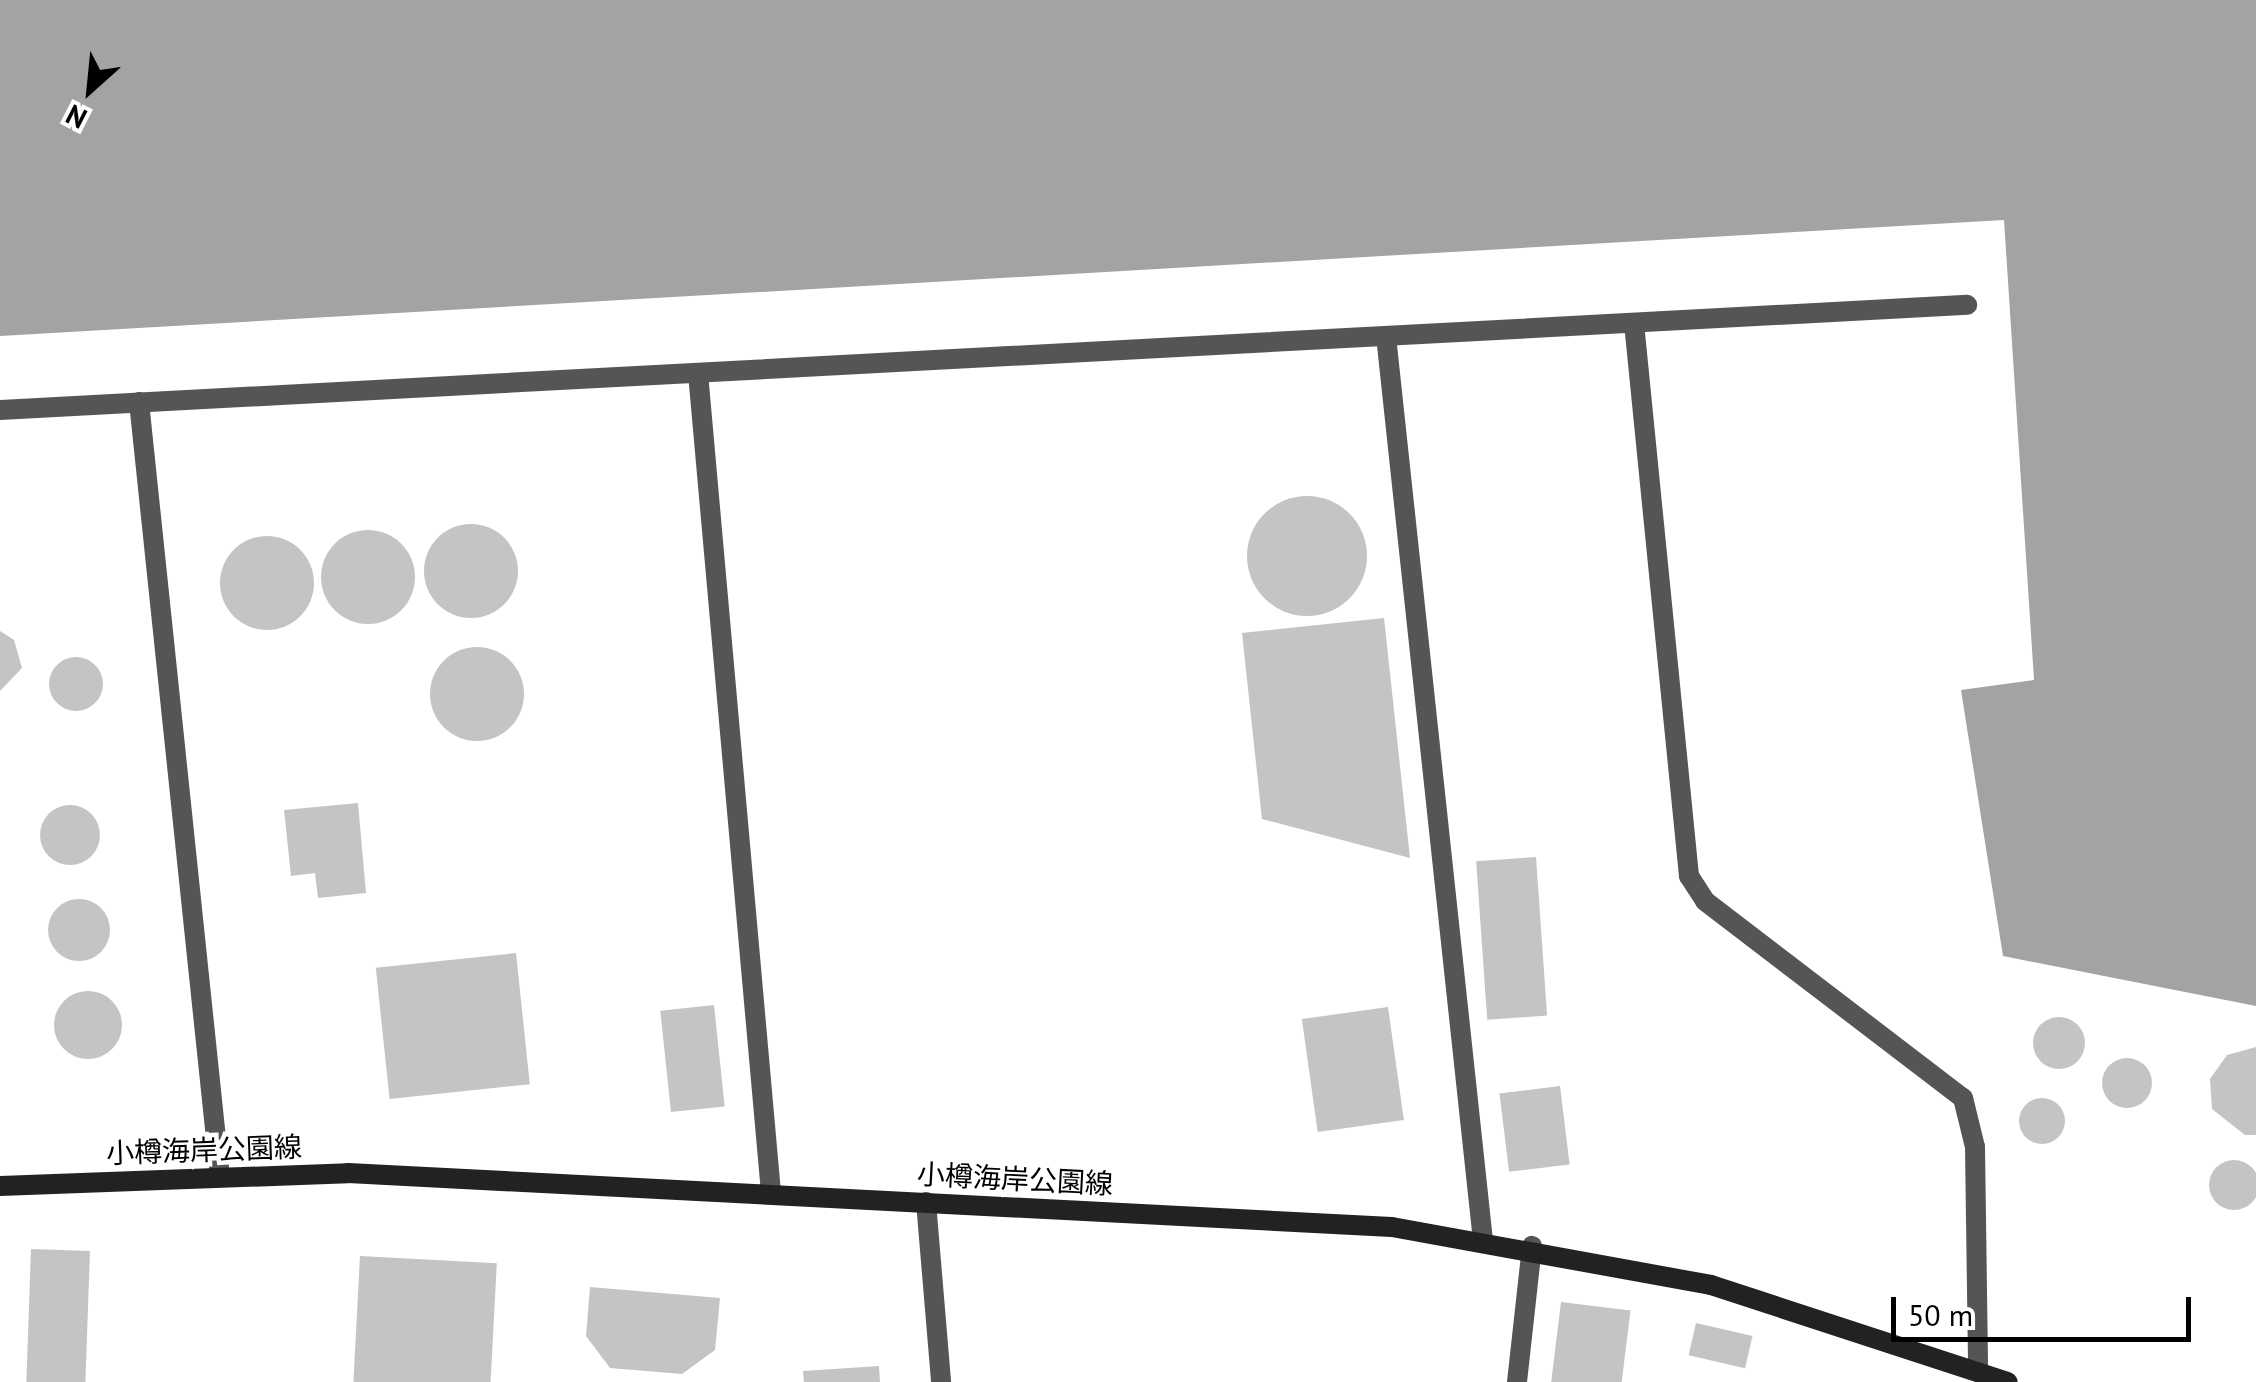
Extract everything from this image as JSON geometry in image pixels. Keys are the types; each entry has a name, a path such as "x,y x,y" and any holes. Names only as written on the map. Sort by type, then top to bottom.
{"main road":[{"name":"小樽海岸公園線","path":"0,1186 220,1176 771,1192 1482,1240 1532,1246 1711,1285 2008,1382"}],"street":[{"path":"0,410 1967,305"},
{"path":"1634,322 1689,876 1704,901 1963,1098 1975,1147 1978,1371"},
{"path":"1386,336 1482,1240"},
{"path":"698,373 771,1192"},
{"path":"139,402 220,1176"},
{"path":"926,1202 940,1382"},
{"path":"1517,1382 1532,1246"}],"shaded area":[{"path":"0,0 2256,0 2256,1006 2003,956 1961,690 2034,680 2004,220 0,336"}],"building":[{"path":"1307,496 1330,500 1350,513 1363,533 1367,556 1363,579 1350,599 1330,612 1307,616 1284,612 1264,599 1251,579 1247,556 1251,533 1264,513 1284,500"},
{"path":"471,524 489,528 504,538 514,553 518,571 514,589 504,604 489,614 471,618 453,614 438,604 428,589 424,571 428,553 438,538 453,528"},
{"path":"368,530 386,534 401,544 411,559 415,577 411,595 401,610 386,620 368,624 350,620 335,610 325,595 321,577 325,559 335,544 350,534"},
{"path":"267,536 285,540 300,550 310,565 314,583 310,601 300,616 285,626 267,630 249,626 234,616 224,601 220,583 224,565 234,550 249,540"},
{"path":"1384,618 1410,858 1262,819 1242,633"},
{"path":"0,631 14,640 22,668 0,691"},
{"path":"477,647 495,651 510,661 520,676 524,694 520,712 510,727 495,737 477,741 459,737 444,727 434,712 430,694 434,676 444,661 459,651"},
{"path":"76,657 95,665 103,684 95,703 76,711 57,703 49,684 57,665"},
{"path":"358,803 366,893 318,898 315,873 291,876 284,810"},
{"path":"70,805 91,814 100,835 91,856 70,865 49,856 40,835 49,814"},
{"path":"1536,857 1547,1016 1487,1020 1476,861"},
{"path":"79,899 101,908 110,930 101,952 79,961 57,952 48,930 57,908"},
{"path":"516,953 530,1084 390,1099 376,968"},
{"path":"88,991 112,1001 122,1025 112,1049 88,1059 64,1049 54,1025 64,1001"},
{"path":"714,1005 725,1106 671,1112 660,1011"},
{"path":"1388,1007 1404,1120 1318,1132 1302,1019"},
{"path":"2059,1017 2078,1024 2085,1043 2078,1062 2059,1069 2040,1062 2033,1043 2040,1024"},
{"path":"2256,1047 2256,1135 2245,1135 2212,1109 2210,1079 2227,1055"},
{"path":"2127,1058 2144,1066 2152,1083 2144,1100 2127,1108 2110,1100 2102,1083 2110,1066"},
{"path":"1560,1086 1570,1164 1509,1172 1499,1093"},
{"path":"2042,1098 2058,1105 2065,1121 2058,1137 2042,1144 2026,1137 2019,1121 2026,1105"},
{"path":"2234,1160 2252,1167 2259,1185 2252,1203 2234,1210 2216,1203 2209,1185 2216,1167"},
{"path":"31,1249 90,1251 85,1382 26,1382"},
{"path":"360,1256 497,1263 491,1382 353,1382"},
{"path":"590,1287 720,1298 715,1350 682,1374 610,1368 586,1336"},
{"path":"1561,1302 1630,1311 1622,1382 1551,1382"},
{"path":"1696,1323 1753,1336 1745,1368 1689,1355"},
{"path":"879,1366 880,1382 804,1382 803,1371"}]}
